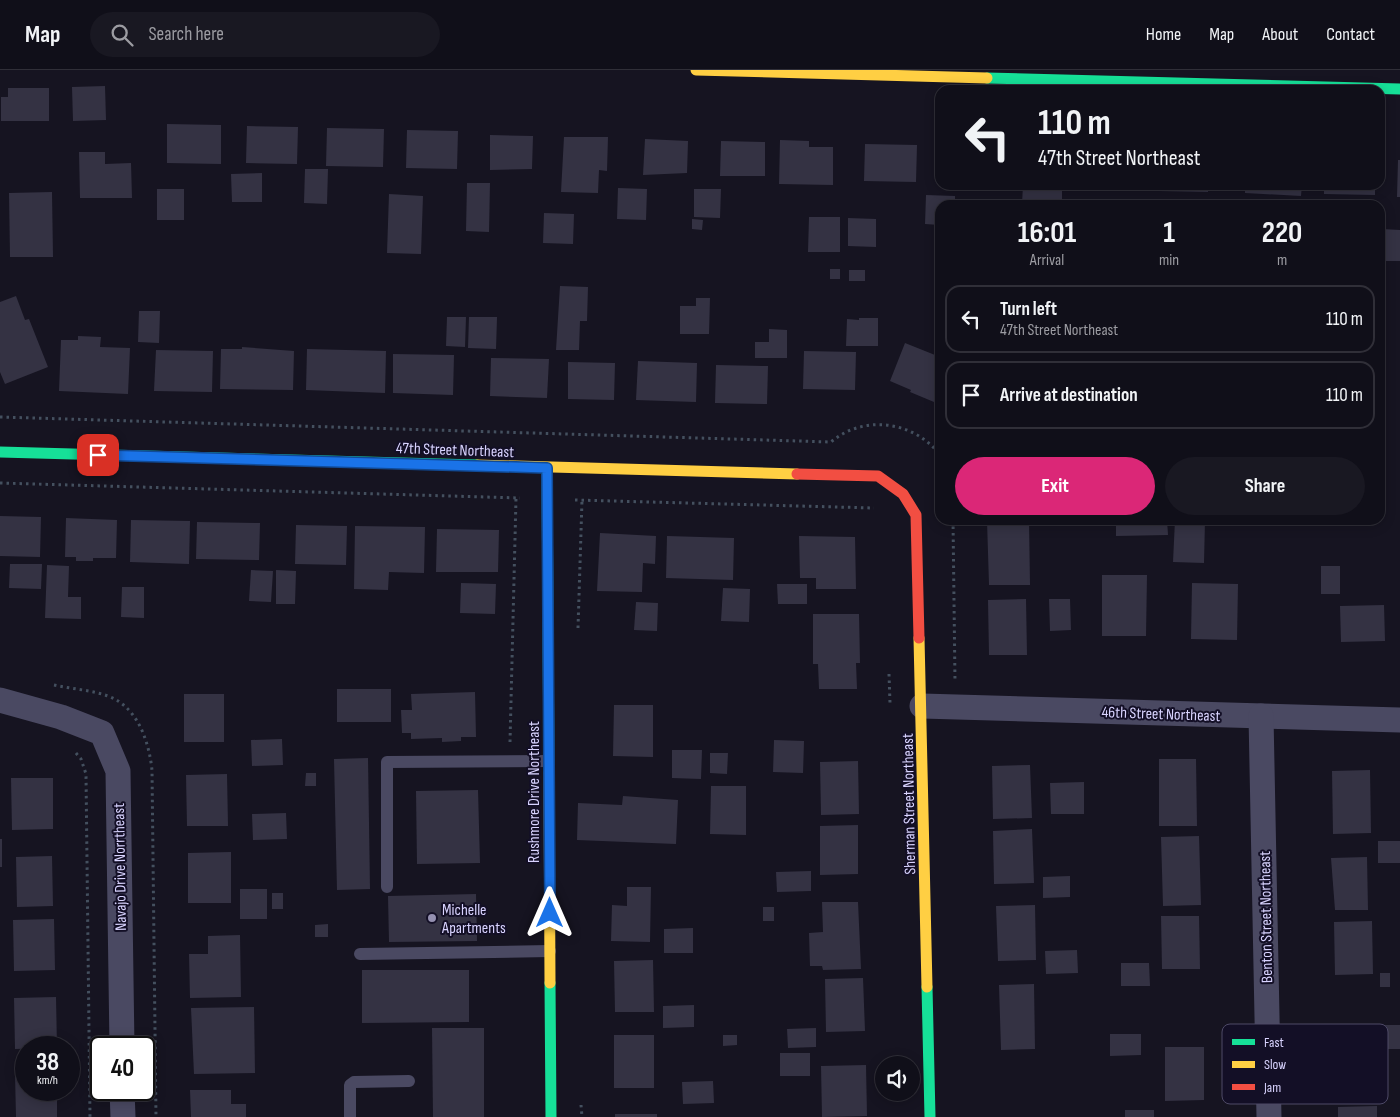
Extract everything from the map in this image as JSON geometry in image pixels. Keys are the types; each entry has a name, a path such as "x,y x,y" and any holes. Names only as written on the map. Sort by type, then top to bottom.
{"street":[{"path":"696,70 1252,85"},
{"path":"1385,89 1400,89"},
{"name":"47th Street Northeast","path":"0,452 878,476 904,494"},
{"name":"Rushmore Drive Northeast","path":"547,468 551,1117"},
{"name":"Sherman Street Northeast","path":"904,494 916,515 922,706 930,1117"},
{"name":"Navajo Drive Norrtheast","path":"0,700 61,717 102,733 118,771 122,1036"},
{"name":"46th Street Northeast","path":"922,706 1400,720"},
{"name":"Benton Street Northeast","path":"1261,716 1267,1024"},
{"path":"122,1101 123,1117"},
{"name":"Benton Street Northeast","path":"1269,1104 1269,1117"}],"lane":[{"path":"387,887 387,762 549,761"},
{"path":"360,954 550,951"},
{"path":"350,1117 350,1085 354,1082 409,1081"}],"path":[{"path":"0,417 832,442 850,431 879,423 908,430 920,436 935,450"},
{"path":"0,483 523,498"},
{"path":"509,760 516,498"},
{"path":"567,500 877,508"},
{"path":"578,635 582,500"},
{"path":"953,525 955,688"},
{"path":"71,749 81,759 86,774 90,1117"}],"building":[{"path":"105,86 106,120 73,121 72,87"},
{"path":"8,88 49,88 49,121 1,121 1,97 8,97"},
{"path":"167,124 221,125 221,164 167,163"},
{"path":"247,126 298,127 297,164 246,163"},
{"path":"327,128 384,129 383,167 326,166"},
{"path":"407,130 458,131 457,169 406,168"},
{"path":"490,135 533,136 532,169 490,170"},
{"path":"564,137 608,137 607,171 599,170 598,193 561,192"},
{"path":"645,139 688,141 687,173 643,175"},
{"path":"780,140 809,141 809,147 833,147 833,185 779,184"},
{"path":"721,141 765,142 765,176 720,176"},
{"path":"865,144 917,145 916,182 864,181"},
{"path":"79,152 105,152 105,164 131,163 132,198 80,198"},
{"path":"1398,160 1400,160 1400,197 1397,197"},
{"path":"305,169 328,169 327,204 304,203"},
{"path":"262,173 262,202 232,202 231,174"},
{"path":"467,183 490,183 489,232 466,231"},
{"path":"618,188 647,189 646,220 617,219"},
{"path":"157,189 184,189 184,220 157,220"},
{"path":"694,189 721,189 720,218 694,217"},
{"path":"1023,190 1062,190 1062,200 1022,200"},
{"path":"1208,190 1208,192 1158,191"},
{"path":"1245,190 1302,190 1301,196 1245,193"},
{"path":"1324,190 1375,190 1375,195 1324,194"},
{"path":"52,192 53,257 10,257 9,193"},
{"path":"389,194 423,196 421,254 387,253"},
{"path":"926,195 955,196 955,200 935,200 935,225 925,224"},
{"path":"544,213 574,214 573,244 543,243"},
{"path":"809,217 840,217 840,252 808,252"},
{"path":"848,218 876,219 876,247 848,246"},
{"path":"692,219 703,220 702,230 692,229"},
{"path":"1385,229 1400,230 1400,261 1385,261"},
{"path":"830,269 840,269 840,279 830,279"},
{"path":"849,270 865,270 865,281 849,281"},
{"path":"560,286 588,287 587,321 580,321 579,350 556,350"},
{"path":"16,296 25,320 29,319 48,367 5,384 0,372 0,302"},
{"path":"696,298 710,298 709,334 680,334 680,306 696,306"},
{"path":"139,311 160,311 159,343 138,342"},
{"path":"447,317 466,317 465,347 446,346"},
{"path":"469,317 497,317 496,349 468,348"},
{"path":"859,318 878,318 878,346 846,346 847,319 859,320"},
{"path":"769,329 787,330 787,358 755,358 755,342 769,342"},
{"path":"78,336 101,337 100,347 130,348 128,394 59,391 61,340 78,340"},
{"path":"905,343 935,355 934,402 890,381"},
{"path":"242,347 294,351 293,390 220,389 221,349 242,349"},
{"path":"307,349 386,351 385,393 306,390"},
{"path":"156,350 213,351 212,392 154,391"},
{"path":"804,351 856,352 855,390 803,389"},
{"path":"393,354 454,355 453,395 393,393"},
{"path":"491,358 549,359 547,398 490,396"},
{"path":"638,361 697,363 696,402 636,400"},
{"path":"568,362 615,363 614,400 568,399"},
{"path":"716,365 768,366 767,404 715,403"},
{"path":"0,516 41,517 40,557 0,556"},
{"path":"66,518 117,520 116,558 93,558 93,561 76,561 76,557 65,557"},
{"path":"131,520 190,521 189,564 130,562"},
{"path":"197,522 260,523 259,560 196,559"},
{"path":"296,525 347,526 346,565 295,564"},
{"path":"987,525 1029,525 1030,585 989,585"},
{"path":"1116,525 1167,525 1168,535 1116,536"},
{"path":"1175,525 1205,525 1204,563 1173,562"},
{"path":"355,526 425,527 424,573 389,572 388,590 354,589"},
{"path":"437,529 499,530 498,572 436,572"},
{"path":"600,533 656,536 655,564 643,563 642,592 597,591"},
{"path":"667,536 734,538 733,580 666,578"},
{"path":"799,536 855,537 856,589 816,589 816,578 800,578"},
{"path":"10,564 42,564 41,589 9,588"},
{"path":"47,565 69,566 68,597 81,597 81,619 45,618"},
{"path":"1321,566 1340,566 1340,594 1321,594"},
{"path":"251,570 273,571 271,602 249,601"},
{"path":"276,570 296,571 295,604 276,604"},
{"path":"1102,575 1147,575 1146,636 1102,636"},
{"path":"461,583 496,584 495,614 460,613"},
{"path":"1192,583 1238,584 1237,640 1191,639"},
{"path":"777,584 807,584 807,604 778,604"},
{"path":"122,587 144,587 144,618 121,617"},
{"path":"723,588 750,589 749,622 721,621"},
{"path":"1026,599 1027,655 989,655 988,600"},
{"path":"1049,599 1070,599 1071,630 1050,631"},
{"path":"636,602 658,603 657,631 634,630"},
{"path":"1384,605 1385,641 1341,642 1340,606"},
{"path":"813,614 859,614 860,663 856,663 857,689 819,689 818,664 813,664"},
{"path":"337,689 391,689 391,722 337,722"},
{"path":"475,692 476,737 461,737 461,741 442,742 442,738 411,739 411,733 402,733 401,710 412,710 411,694"},
{"path":"184,694 224,694 224,742 184,742"},
{"path":"614,705 653,705 653,757 613,756"},
{"path":"282,739 283,765 252,766 251,740"},
{"path":"774,740 804,741 803,773 773,772"},
{"path":"672,750 702,750 701,779 672,778"},
{"path":"710,753 728,753 727,774 710,773"},
{"path":"368,758 370,889 337,890 334,759"},
{"path":"1159,759 1196,759 1197,826 1159,826"},
{"path":"858,761 859,814 821,815 820,762"},
{"path":"1030,765 1032,818 993,819 992,766"},
{"path":"1370,770 1371,833 1333,834 1332,771"},
{"path":"306,773 316,773 316,786 305,786"},
{"path":"227,774 228,826 187,826 186,775"},
{"path":"11,778 53,778 53,829 12,830"},
{"path":"1084,782 1084,814 1051,814 1050,783"},
{"path":"711,786 746,786 746,835 710,834"},
{"path":"478,790 480,863 417,864 416,791"},
{"path":"623,796 678,800 676,844 577,840 578,803 622,805"},
{"path":"286,813 287,839 253,840 252,814"},
{"path":"858,825 858,874 820,875 820,826"},
{"path":"1032,829 1034,883 994,884 993,831"},
{"path":"1199,836 1201,905 1163,906 1161,837"},
{"path":"0,839 2,839 2,867 0,867"},
{"path":"1378,841 1400,841 1400,863 1378,863"},
{"path":"231,852 231,903 188,903 188,853"},
{"path":"52,856 53,906 17,907 16,857"},
{"path":"1367,857 1368,910 1335,910 1331,858"},
{"path":"811,871 811,891 777,892 776,872"},
{"path":"1070,876 1070,897 1043,898 1043,877"},
{"path":"627,887 651,887 650,942 611,941 612,905 627,906"},
{"path":"240,889 267,889 267,919 240,919"},
{"path":"272,893 283,893 283,909 272,909"},
{"name":"Michelle Apartments","path":"476,894 477,941 389,942 388,896"},
{"path":"822,902 858,902 861,969 823,970 822,966 810,966 809,933 823,932"},
{"path":"1035,905 1036,960 998,961 996,906"},
{"path":"763,907 774,907 774,921 763,921"},
{"path":"1161,916 1199,916 1200,969 1162,969"},
{"path":"54,919 55,970 14,971 13,920"},
{"path":"1372,921 1373,974 1335,975 1334,922"},
{"path":"328,924 328,937 315,937 315,925"},
{"path":"693,928 693,953 664,953 664,929"},
{"path":"240,935 241,997 190,998 189,954 208,954 208,936"},
{"path":"1077,950 1078,973 1046,974 1045,951"},
{"path":"653,960 654,1012 615,1012 614,961"},
{"path":"1121,963 1149,963 1150,986 1121,986"},
{"path":"362,970 469,970 469,1022 362,1023"},
{"path":"1380,973 1390,973 1390,987 1380,987"},
{"path":"863,978 865,1031 826,1032 825,979"},
{"path":"1034,984 1035,1049 1001,1050 999,985"},
{"path":"56,997 57,1036 15,1036 15,1049 14,998"},
{"path":"694,1005 694,1027 663,1028 663,1006"},
{"path":"254,1007 255,1073 194,1074 191,1008"},
{"path":"1388,1025 1400,1025 1400,1049 1388,1049"},
{"path":"432,1028 484,1028 484,1117 433,1117"},
{"path":"816,1028 816,1047 788,1048 787,1029"},
{"path":"1110,1034 1141,1034 1141,1055 1110,1056"},
{"path":"614,1035 654,1035 654,1088 614,1088"},
{"path":"723,1035 737,1035 737,1045 723,1046"},
{"path":"1165,1047 1204,1047 1204,1100 1165,1101"},
{"path":"780,1053 810,1053 810,1076 780,1076"},
{"path":"866,1065 867,1116 822,1117 821,1066"},
{"path":"713,1081 714,1103 683,1104 682,1082"},
{"path":"190,1090 231,1090 231,1104 246,1104 246,1117 191,1117"},
{"path":"16,1101 57,1101 57,1117 16,1117"},
{"path":"1377,1106 1377,1117 1338,1117 1338,1107"},
{"path":"1125,1110 1154,1110 1154,1117 1125,1117"},
{"path":"615,1114 657,1114 657,1117 615,1117"}],"traffic: fast":[{"path":"987,78 1250,85"},
{"path":"1385,89 1400,89"},
{"path":"0,452 477,465"},
{"path":"547,468 549,773"},
{"path":"550,983 551,1117"},
{"path":"927,987 930,1117"}],"traffic: slow":[{"path":"696,70 987,78"},
{"path":"477,465 797,474"},
{"path":"919,638 927,987"},
{"path":"549,773 550,983"}],"traffic: jam":[{"path":"797,474 878,476 903,494 916,515 919,638"}],"place":[{"name":"Michelle Apartments","path":"432,918"}],"route":[{"path":"98,455 547,468 550,913"}]}
